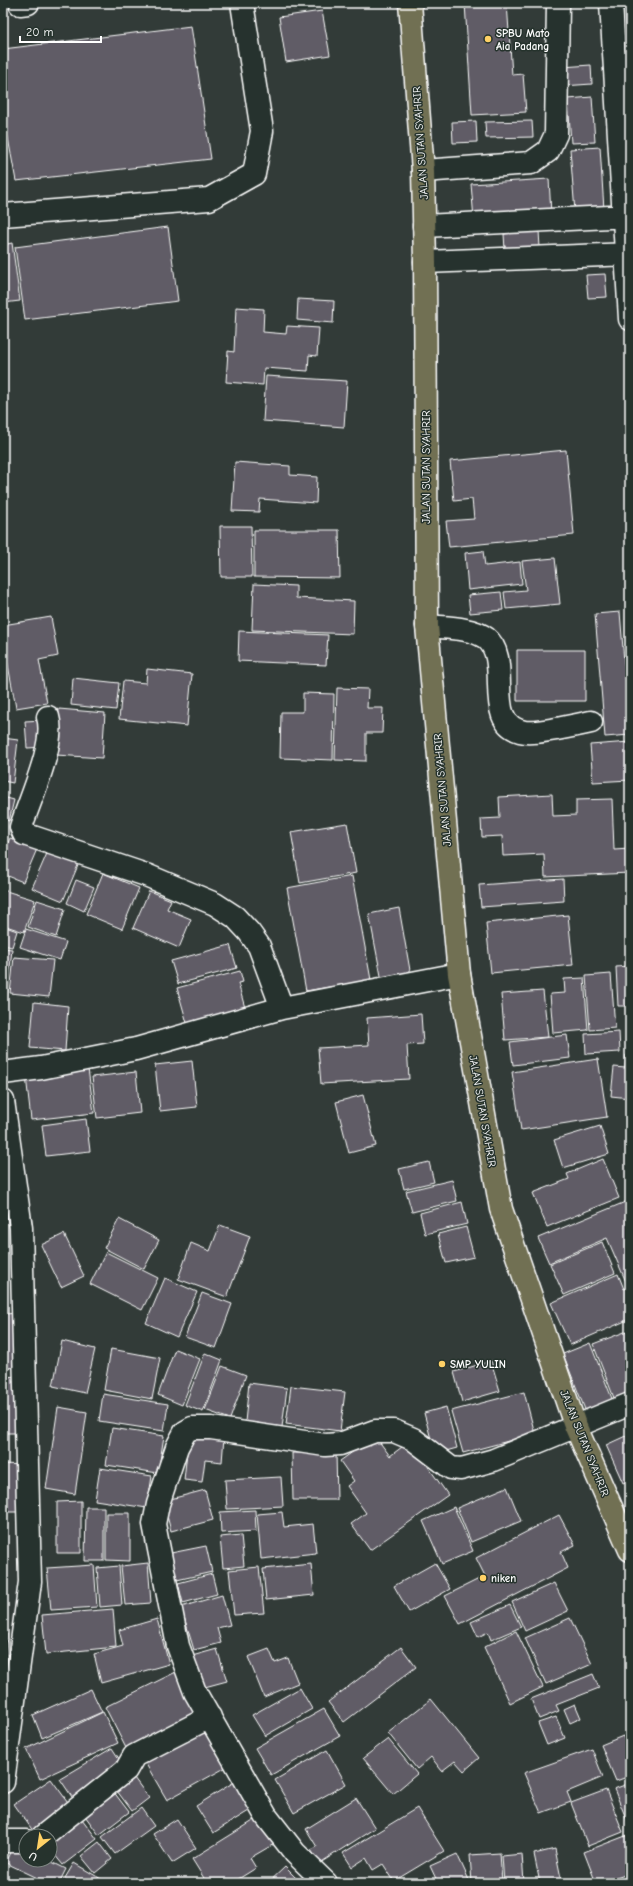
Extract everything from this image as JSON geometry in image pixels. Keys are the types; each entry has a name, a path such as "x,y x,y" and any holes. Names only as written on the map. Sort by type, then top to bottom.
{"main road":[{"name":"JALAN SUTAN SYAHRIR","path":"410,3 423,171 427,626 459,974 501,1209 575,1426 630,1550"}],"street":[{"path":"3,214 209,199 254,174 262,131 242,3"},
{"path":"423,171 531,163 548,151 556,134 558,3"},
{"path":"611,3 627,216 630,319"},
{"path":"424,226 627,216"},
{"path":"425,262 628,254"},
{"path":"427,626 472,631 487,639 496,653 504,721 512,729 526,732 591,722"},
{"path":"48,717 51,731 49,747 21,827 24,834 146,875 214,904 235,917 249,932 259,946 282,1008"},
{"path":"3,1073 41,1068 136,1049 282,1008 459,974"},
{"path":"3,1101 21,1228 30,1582 3,1782"},
{"path":"326,1883 295,1853 266,1816 195,1692 178,1646 154,1524 158,1504 177,1447 188,1429 211,1428 325,1445 340,1444 375,1431 394,1431 413,1439 451,1468 461,1470 494,1460 630,1404"},
{"path":"53,1828 126,1770 134,1756 210,1717"},
{"path":"3,1841 18,1841"}],"building":[{"path":"292,3 313,3 314,5 293,9"},
{"name":"SPBU Mato Aia Padang","path":"465,3 507,3 512,75 523,74 526,112 472,115"},
{"path":"322,11 330,55 286,62 279,17"},
{"path":"191,26 211,159 16,181 3,111 3,49"},
{"path":"591,65 592,84 563,86 562,67"},
{"path":"592,97 595,142 571,143 568,99"},
{"path":"476,121 477,142 453,143 452,122"},
{"path":"532,121 533,137 486,138 485,122"},
{"path":"600,147 604,210 575,212 570,149"},
{"path":"549,179 551,214 474,219 471,184"},
{"path":"168,227 178,301 25,320 15,247"},
{"path":"539,231 540,248 505,250 504,234"},
{"path":"12,243 20,301 3,303 3,245"},
{"path":"605,274 607,297 588,298 586,275"},
{"path":"298,299 334,301 333,323 297,320"},
{"path":"236,307 264,309 263,332 286,334 287,326 319,328 317,356 309,355 308,371 264,368 263,385 226,382 228,351 234,352"},
{"path":"266,376 347,381 344,427 263,421"},
{"path":"566,450 574,535 449,547 446,521 474,519 472,499 454,501 450,461"},
{"path":"235,462 290,466 290,475 317,477 316,503 260,499 259,512 232,511"},
{"path":"220,526 251,526 252,577 221,577"},
{"path":"254,530 339,530 340,578 254,577"},
{"path":"483,551 485,566 520,562 522,584 468,590 465,553"},
{"path":"555,558 560,604 506,609 504,592 526,590 522,561"},
{"path":"254,584 296,586 296,598 354,601 353,634 252,630"},
{"path":"501,592 503,610 470,613 468,595"},
{"path":"620,612 630,735 605,737 595,614"},
{"path":"51,617 58,656 39,660 47,703 16,708 3,638 3,625"},
{"path":"239,631 328,635 326,665 238,661"},
{"path":"517,650 585,650 585,701 517,701"},
{"path":"147,669 192,674 187,726 119,719 123,681 146,683"},
{"path":"73,678 119,683 116,710 71,705"},
{"path":"337,688 368,689 367,708 383,708 382,733 366,733 366,761 335,760"},
{"path":"303,693 334,694 333,760 280,758 281,712 303,712"},
{"path":"59,709 105,713 102,758 56,755"},
{"path":"43,720 45,747 27,748 25,721"},
{"path":"3,738 18,740 13,783 3,781"},
{"path":"630,742 630,780 593,782 590,745"},
{"path":"552,794 553,816 576,815 576,800 612,799 614,850 630,849 630,873 545,877 544,854 503,856 502,836 482,837 481,819 500,818 499,797"},
{"path":"3,797 14,800 9,821 3,819"},
{"path":"347,823 356,873 300,883 291,832"},
{"path":"10,838 37,849 23,882 3,874 3,855"},
{"path":"48,851 79,863 63,901 32,888"},
{"path":"103,873 139,888 122,929 86,914"},
{"path":"352,876 371,980 306,991 287,888"},
{"path":"563,879 564,901 481,907 479,885"},
{"path":"76,880 94,887 84,911 67,903"},
{"path":"3,890 35,900 24,932 3,925"},
{"path":"149,891 171,900 167,909 191,919 179,948 133,928"},
{"path":"37,900 65,909 56,937 28,927"},
{"path":"399,908 411,976 382,981 369,914"},
{"path":"568,915 573,965 491,973 486,923"},
{"path":"3,926 17,931 12,947 3,945"},
{"path":"26,929 66,942 60,960 20,947"},
{"path":"230,945 237,968 178,984 171,961"},
{"path":"3,948 12,949 7,997 3,996"},
{"path":"14,957 53,960 49,997 10,993"},
{"path":"630,966 630,1006 618,1006 616,967"},
{"path":"240,971 243,982 238,983 245,1008 187,1023 177,988"},
{"path":"611,974 615,1028 590,1030 586,976"},
{"path":"584,978 588,1030 553,1033 550,994 565,993 564,979"},
{"path":"543,991 548,1037 505,1040 501,994"},
{"path":"34,1002 68,1006 65,1051 30,1048"},
{"path":"421,1014 423,1044 407,1045 409,1079 321,1084 318,1048 369,1045 367,1018"},
{"path":"619,1032 620,1052 586,1054 585,1034"},
{"path":"567,1035 570,1058 513,1065 510,1042"},
{"path":"626,1055 630,1055 630,1098 611,1096 614,1067 625,1068"},
{"path":"598,1059 607,1117 521,1130 512,1072"},
{"path":"192,1061 197,1107 160,1111 155,1065"},
{"path":"88,1069 94,1113 31,1120 26,1076"},
{"path":"136,1072 140,1113 97,1118 92,1077"},
{"path":"363,1095 376,1146 349,1153 336,1102"},
{"path":"86,1119 90,1151 46,1156 42,1125"},
{"path":"600,1126 609,1154 563,1168 554,1140"},
{"path":"603,1159 619,1198 547,1227 533,1193 569,1179 567,1174"},
{"path":"429,1162 434,1182 404,1189 399,1169"},
{"path":"3,1171 9,1201 3,1202"},
{"path":"452,1180 457,1201 412,1212 406,1191"},
{"path":"630,1200 630,1283 627,1284 607,1238 549,1263 538,1238"},
{"path":"462,1202 467,1224 425,1234 420,1213"},
{"path":"119,1219 159,1240 144,1269 104,1248"},
{"path":"220,1225 250,1236 227,1297 178,1279 191,1243 210,1251"},
{"path":"466,1227 474,1257 446,1263 438,1234"},
{"path":"64,1234 84,1276 61,1287 41,1245"},
{"path":"602,1242 615,1273 564,1295 550,1264"},
{"path":"106,1252 158,1278 142,1310 90,1284"},
{"path":"618,1274 624,1289 630,1287 630,1319 570,1345 551,1303"},
{"path":"165,1278 197,1292 177,1337 146,1323"},
{"path":"202,1293 232,1304 216,1348 185,1337"},
{"path":"21,1313 24,1367 3,1368 3,1314"},
{"path":"630,1330 630,1398 616,1403 593,1344"},
{"path":"62,1341 95,1349 85,1393 53,1386"},
{"path":"590,1343 613,1401 586,1412 563,1354"},
{"path":"111,1349 160,1358 152,1399 104,1390"},
{"path":"175,1349 200,1359 182,1405 158,1395"},
{"path":"205,1353 222,1360 203,1412 185,1405"},
{"path":"491,1361 500,1391 462,1402 454,1372"},
{"path":"222,1366 246,1375 230,1419 205,1410"},
{"path":"22,1376 25,1433 3,1433 3,1377"},
{"path":"249,1383 287,1388 282,1427 245,1422"},
{"path":"291,1386 345,1392 340,1431 286,1424"},
{"path":"524,1392 535,1434 463,1453 451,1411"},
{"path":"103,1394 168,1404 164,1431 99,1421"},
{"path":"58,1407 87,1412 75,1494 46,1489"},
{"path":"446,1407 457,1448 435,1454 424,1413"},
{"path":"112,1428 164,1436 158,1473 106,1465"},
{"path":"189,1433 224,1437 222,1462 205,1460 202,1482 184,1480"},
{"path":"630,1434 630,1480 623,1483 606,1445"},
{"path":"375,1436 390,1456 410,1441 448,1495 370,1550 351,1524 366,1513 347,1486 354,1481 340,1461"},
{"path":"292,1453 336,1453 337,1500 293,1500"},
{"path":"3,1464 24,1465 23,1512 3,1512"},
{"path":"100,1468 152,1476 147,1508 95,1500"},
{"path":"281,1477 283,1506 227,1509 225,1480"},
{"path":"507,1487 521,1521 471,1542 457,1508"},
{"path":"205,1490 213,1520 171,1531 163,1501"},
{"path":"81,1501 81,1553 57,1553 57,1502"},
{"path":"86,1507 104,1507 104,1561 85,1561"},
{"path":"454,1507 473,1551 442,1564 423,1521"},
{"path":"255,1510 256,1531 221,1533 220,1512"},
{"path":"282,1512 284,1527 313,1524 316,1553 261,1559 257,1514"},
{"path":"106,1513 130,1513 130,1561 106,1560"},
{"path":"559,1515 575,1545 561,1552 568,1568 460,1624 445,1596 485,1576 476,1558"},
{"path":"241,1535 244,1566 223,1568 220,1537"},
{"path":"206,1546 212,1572 177,1580 171,1553"},
{"path":"148,1563 151,1603 125,1605 121,1566"},
{"path":"435,1563 450,1589 409,1612 394,1586"},
{"path":"311,1564 314,1595 266,1600 263,1569"},
{"path":"94,1565 97,1607 51,1610 47,1568"},
{"path":"119,1566 122,1605 100,1607 97,1568"},
{"path":"259,1567 264,1613 234,1615 229,1570"},
{"path":"212,1574 217,1594 183,1603 178,1583"},
{"path":"554,1583 568,1611 525,1631 512,1602"},
{"path":"222,1595 230,1625 217,1628 221,1643 194,1650 181,1607"},
{"path":"510,1605 521,1627 491,1640 488,1632 478,1637 471,1622"},
{"path":"113,1609 116,1647 46,1654 42,1615"},
{"path":"570,1618 592,1664 546,1684 525,1638"},
{"path":"157,1619 169,1664 101,1683 94,1654 123,1646 119,1630"},
{"path":"516,1631 543,1687 510,1703 484,1647"},
{"path":"3,1633 7,1634 3,1683"},
{"path":"401,1647 416,1667 344,1722 328,1702"},
{"path":"217,1649 227,1681 201,1688 192,1656"},
{"path":"269,1649 275,1663 288,1658 298,1683 264,1697 248,1657"},
{"path":"176,1672 199,1716 128,1752 105,1707"},
{"path":"593,1674 599,1688 556,1705 559,1711 539,1719 531,1699"},
{"path":"300,1688 312,1709 265,1736 252,1715"},
{"path":"91,1689 102,1712 42,1738 33,1715"},
{"path":"431,1699 479,1758 464,1771 455,1761 442,1771 431,1757 417,1769 388,1733"},
{"path":"575,1704 581,1718 570,1723 564,1709"},
{"path":"324,1709 340,1736 271,1775 255,1748"},
{"path":"103,1712 118,1743 40,1779 26,1749"},
{"path":"556,1717 565,1738 547,1745 538,1723"},
{"path":"209,1723 232,1764 167,1800 143,1759"},
{"path":"623,1736 628,1749 630,1748 630,1776 616,1781 601,1745"},
{"path":"388,1739 417,1774 393,1794 363,1758"},
{"path":"112,1748 125,1768 74,1800 60,1779"},
{"path":"592,1749 603,1777 567,1792 571,1802 541,1813 524,1773"},
{"path":"327,1750 346,1784 294,1813 275,1780"},
{"path":"128,1770 149,1798 132,1811 111,1783"},
{"path":"51,1779 73,1809 46,1828 31,1828 14,1804"},
{"path":"239,1779 257,1806 213,1833 196,1806"},
{"path":"630,1783 630,1822 628,1823 614,1789"},
{"path":"110,1787 129,1812 99,1835 80,1809"},
{"path":"606,1790 623,1832 588,1846 571,1803"},
{"path":"356,1798 375,1828 320,1863 311,1850 317,1847 306,1829"},
{"path":"141,1808 154,1826 115,1854 102,1837"},
{"path":"417,1808 444,1851 394,1881 383,1864 373,1870 366,1858 352,1867 343,1853"},
{"path":"79,1815 97,1839 63,1865 58,1859 58,1832"},
{"path":"258,1818 274,1844 250,1858 256,1868 232,1883 207,1883 192,1859"},
{"path":"177,1819 196,1848 172,1863 153,1834"},
{"path":"628,1835 630,1841 630,1873 603,1883 596,1883 584,1852"},
{"path":"99,1842 112,1859 95,1873 81,1856"},
{"path":"15,1844 18,1845 18,1868 58,1868 58,1865 66,1869 59,1883 48,1883 6,1863"},
{"path":"555,1849 562,1883 540,1883 534,1854"},
{"path":"500,1853 502,1883 472,1883 470,1855"},
{"path":"457,1854 469,1880 462,1883 438,1883 430,1866"},
{"path":"522,1854 524,1883 504,1883 502,1856"},
{"path":"74,1863 106,1882 62,1883"},
{"path":"285,1867 301,1883 268,1883"}],"place":[{"name":"SPBU Mato Aia Padang","path":"488,39"},
{"name":"SMP YULIN","path":"442,1364"},
{"name":"niken","path":"483,1578"}]}
